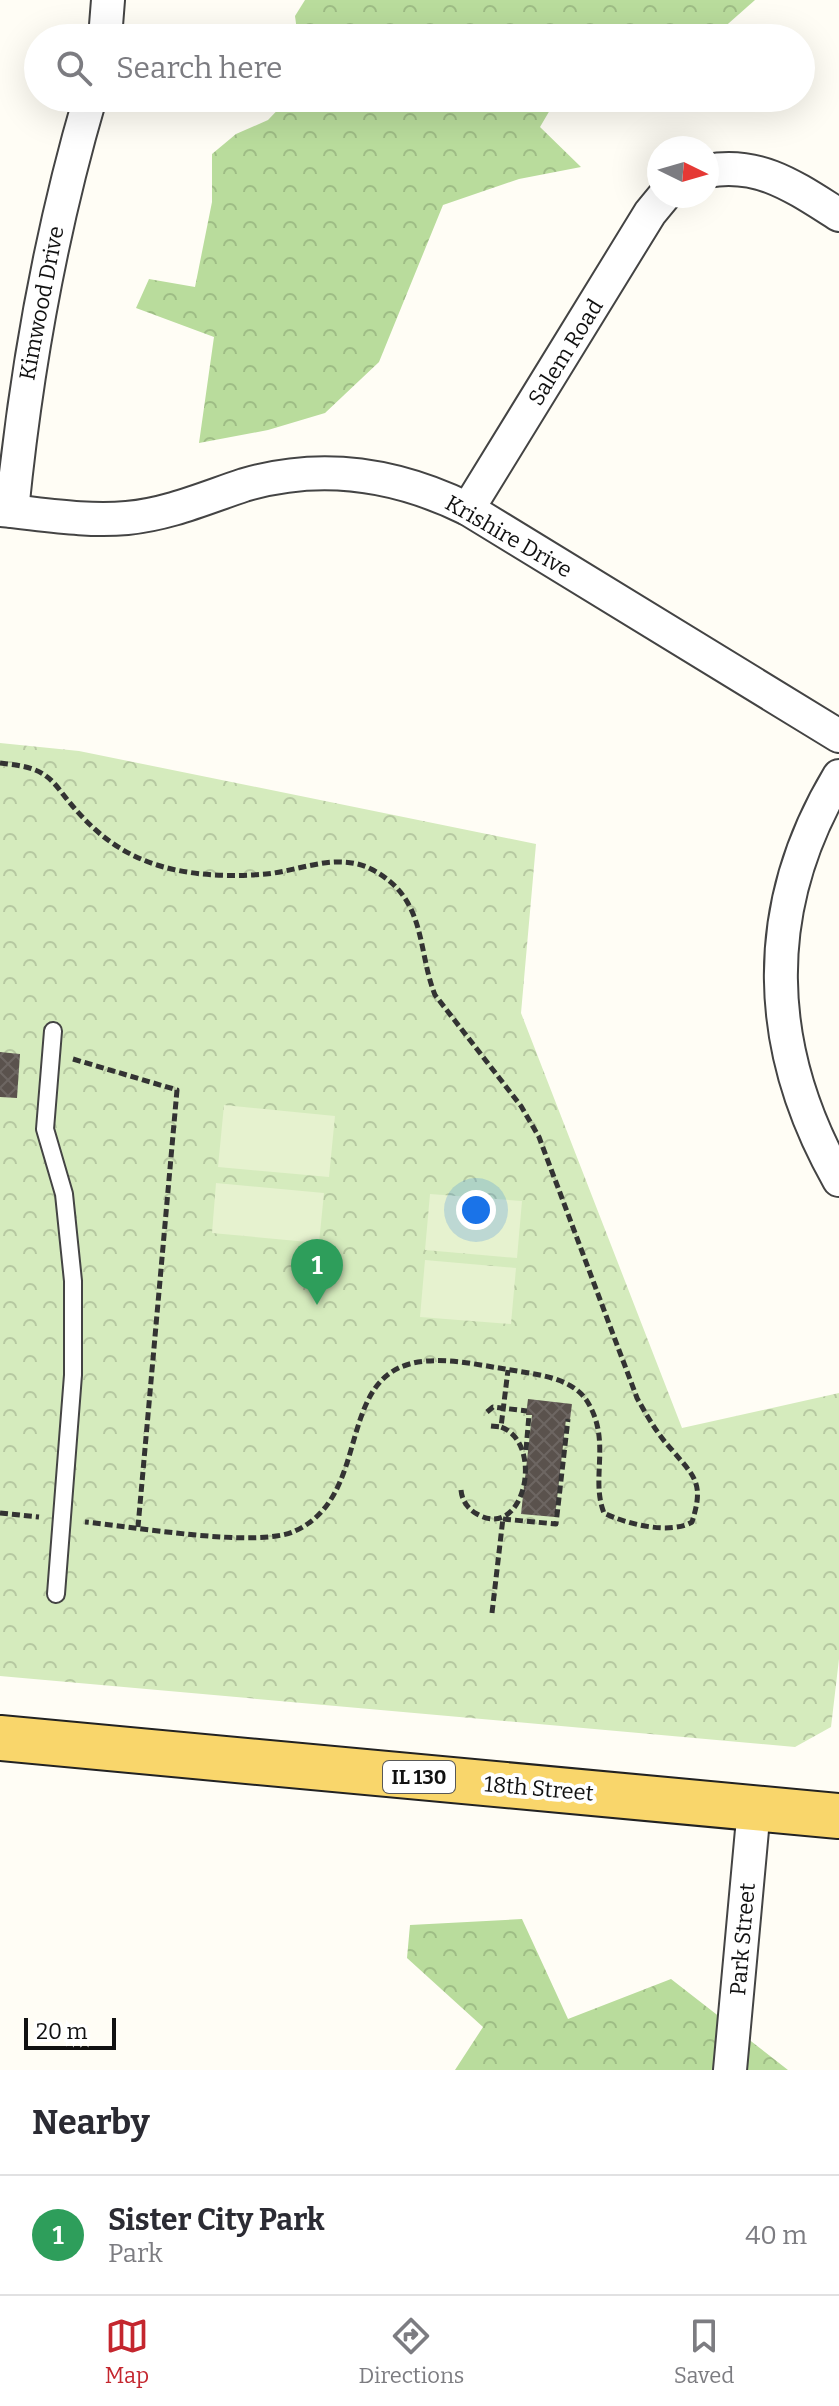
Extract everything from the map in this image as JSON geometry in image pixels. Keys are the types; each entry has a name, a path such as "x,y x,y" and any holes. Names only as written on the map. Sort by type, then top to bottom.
{"main road":[{"name":"18th Street","path":"0,1738 839,1816"}],"street":[{"path":"106,24 108,0"},
{"name":"Kimwood Drive","path":"6,511 43,283 86,112"},
{"path":"719,168 731,166 758,170 839,215"},
{"name":"Salem Road","path":"468,509 654,208"},
{"name":"Krishire Drive","path":"6,511 126,518 172,511 245,485 297,474 346,472 389,479 432,492 468,509 839,736"},
{"path":"839,776 809,835 792,886 780,981 784,1034 796,1089 815,1138 839,1180"},
{"name":"Park Street","path":"730,2070 754,1808"}],"lane":[{"path":"53,1031 45,1129 64,1194 73,1281 73,1375 56,1594"}],"path":[{"path":"0,763 25,766 46,776 89,826 115,848 157,865 195,874 235,875 269,874 325,862 371,869 388,882 407,903 420,926 428,978 435,995 521,1106 539,1137 637,1398 672,1451 695,1475 697,1499 692,1522 679,1529 616,1519 604,1513 600,1501 602,1446 588,1404 577,1388 508,1370 427,1361 410,1364 377,1383 363,1404 348,1469 335,1495 296,1531 277,1537 243,1537 1,1514"},
{"path":"51,1053 177,1090 138,1527"},
{"path":"501,1427 508,1370"},
{"path":"487,1412 493,1407 528,1413 521,1496 517,1508 503,1518 492,1613"},
{"path":"461,1490 464,1503 475,1513 556,1524 568,1419"},
{"path":"491,1426 512,1431 526,1451"}],"green space":[{"path":"305,0 755,0 728,24 296,24 295,16"},
{"path":"276,112 549,112 540,127 581,167 519,179 443,205 379,362 325,413 268,430 199,443 214,337 136,308 149,279 195,287 212,202 212,154 236,134 268,120"},
{"path":"0,743 79,751 536,844 521,1013 682,1428 839,1393 839,1659 831,1727 795,1747 0,1676"},
{"path":"224,1105 335,1116 329,1177 218,1167"},
{"path":"216,1183 324,1193 319,1243 212,1233"},
{"path":"430,1194 522,1201 517,1258 425,1250"},
{"path":"425,1260 516,1268 511,1324 420,1317"},
{"path":"522,1919 568,2019 671,1979 788,2070 455,2070 483,2027 407,1958 410,1925"}],"building":[{"path":"0,1052 20,1054 17,1098 0,1097"},
{"path":"528,1399 572,1404 570,1419 566,1419 555,1517 521,1514 532,1415 526,1415"}],"place":[{"name":"Sister City Park","path":"317,1305"}]}
